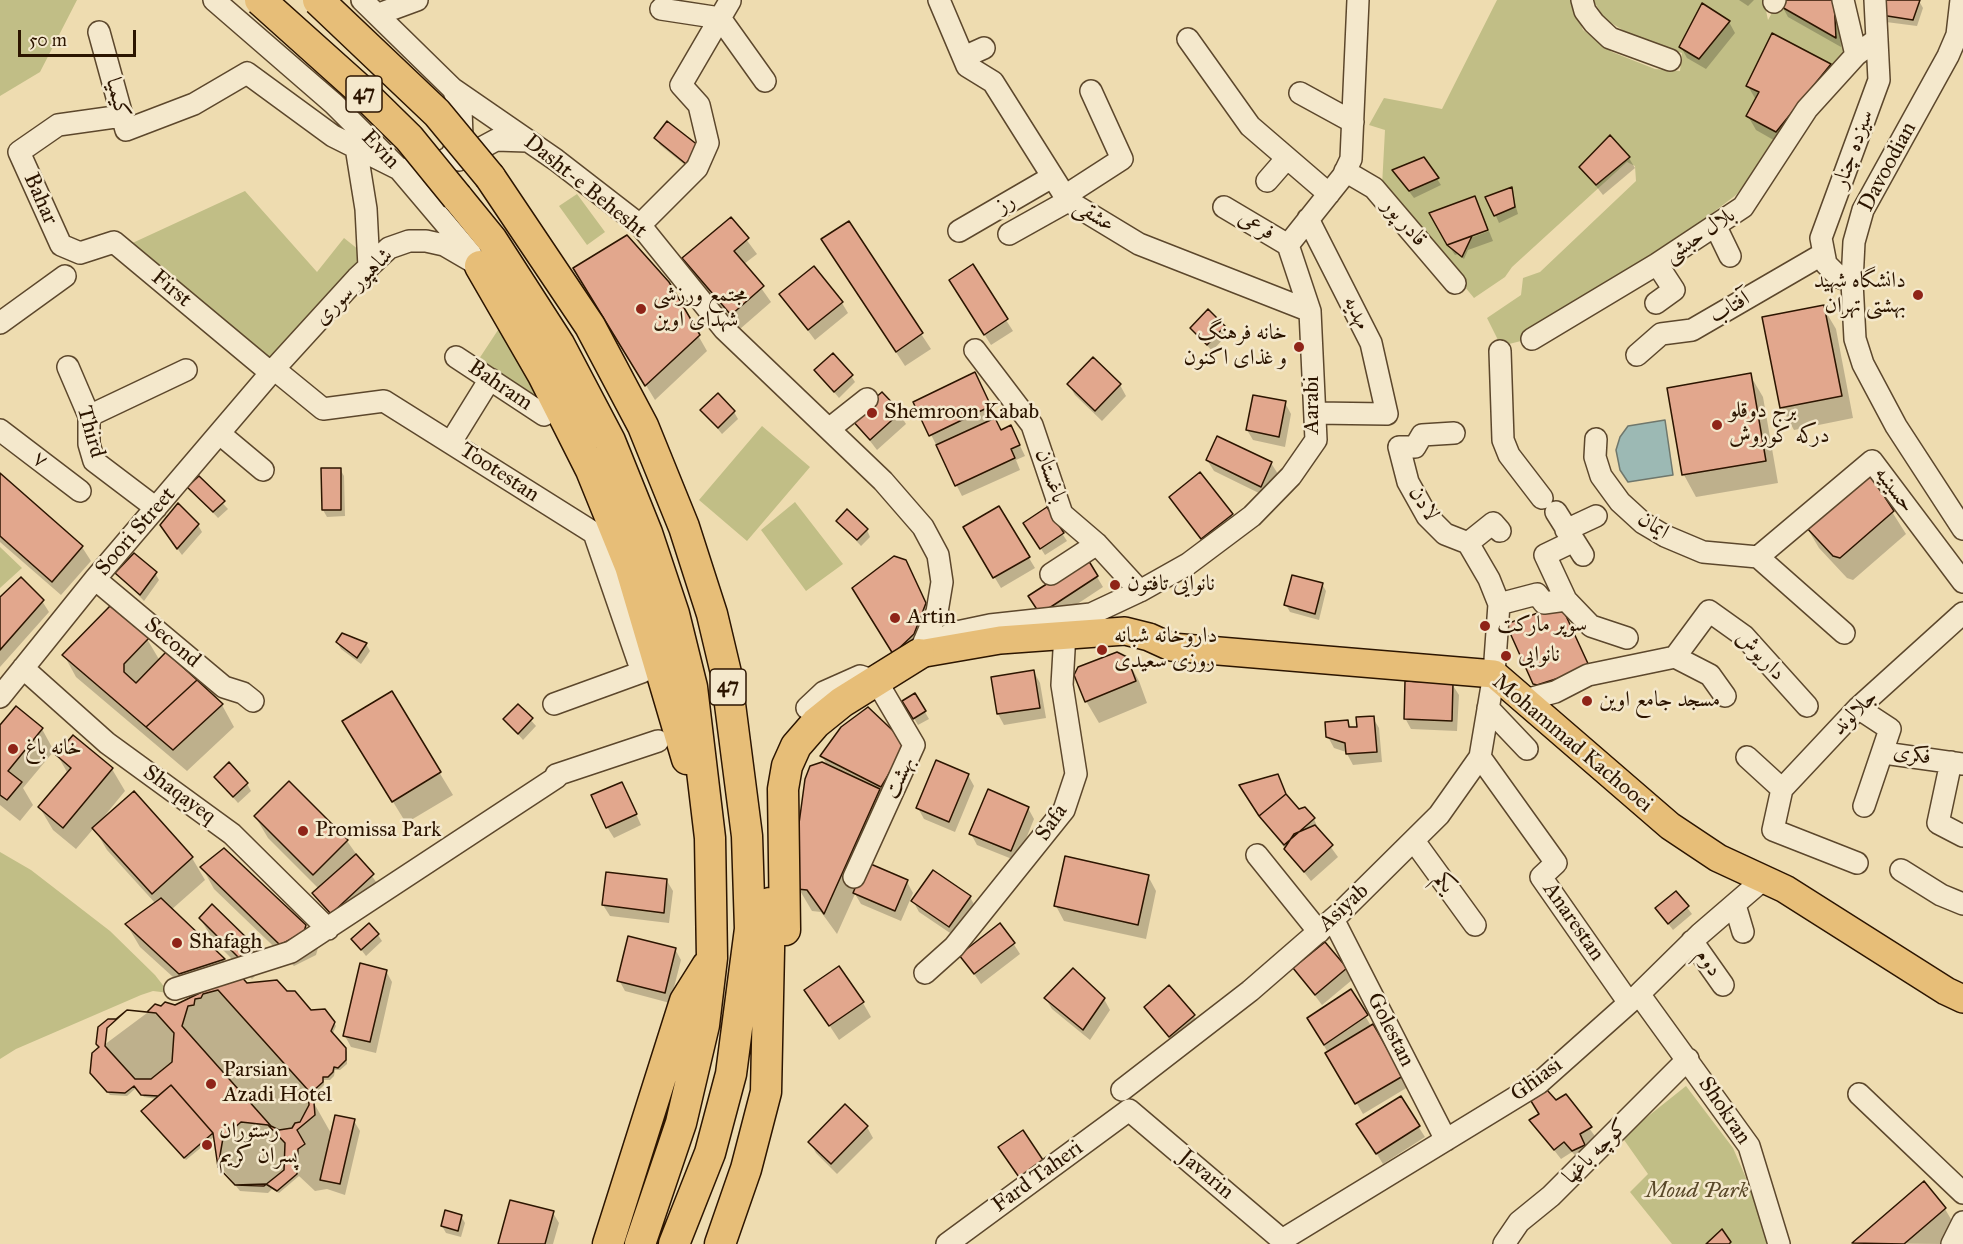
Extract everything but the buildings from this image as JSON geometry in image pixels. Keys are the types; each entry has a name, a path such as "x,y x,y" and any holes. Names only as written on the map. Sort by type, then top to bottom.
{"highway":[{"name":"47","path":"318,0 437,113 490,177 590,326 642,426 684,527 712,614 726,673 747,836 750,929 742,1005 731,1074 710,1153 674,1244"},
{"name":"47","path":"252,11 357,87 409,138 449,208 492,240 559,344 610,441 647,533 674,614 692,687 710,838 712,958 704,1025 681,1123 640,1244"},
{"path":"480,266 543,375 591,470 618,536 630,567 710,838"},
{"path":"767,1026 784,1004 782,807 787,766 796,747 816,723 842,702 919,654"},
{"path":"720,1243 746,1168 766,1092 770,899 765,843 755,795 737,754"},
{"path":"608,1244 685,1001 712,958"}],"main road":[{"name":"Mohammad Kachooei","path":"919,654 1000,640 1065,633 1125,631 1149,637 1171,647 1494,674 1525,700 1612,783 1670,826 1718,858 1765,878 1963,999"}],"street":[{"name":"Evin","path":"214,0 252,11 334,104 399,169 449,208 480,266"},
{"path":"229,0 252,11"},
{"name":"Dasht-e Behesht","path":"362,0 379,14 453,89 528,141 640,225 724,328 883,481 923,527 938,555 942,582 937,612 919,654"},
{"path":"379,14 417,0"},
{"name":"عشقی","path":"939,0 967,66 993,82 1068,201 1139,244 1310,311"},
{"path":"1288,245 1329,194 1351,159 1358,0"},
{"path":"1582,0 1585,10 1594,23 1610,38 1670,60"},
{"path":"1843,0 1856,55"},
{"name":"سیزده چنار","path":"1823,254 1821,238 1879,80 1875,0"},
{"name":"Davoodian","path":"1961,0 1957,35 1948,56 1863,210 1854,242 1852,282 1855,339 1863,364 1896,426 1963,529"},
{"path":"661,9 725,9"},
{"path":"725,9 765,81"},
{"path":"640,225 697,168 708,143 699,105 681,85 725,9"},
{"name":"کیمیا","path":"99,32 124,123"},
{"path":"1188,39 1250,126 1329,194"},
{"name":"بلال حبشی","path":"1532,339 1657,264 1743,207 1807,109 1856,55 1877,39"},
{"path":"964,57 984,48"},
{"path":"124,123 194,104 247,73 333,136 399,169 427,171 440,165 458,147 464,127 461,108 453,89"},
{"path":"1009,234 1068,201 1074,190 1122,159 1091,91"},
{"path":"1300,93 1353,122"},
{"name":"Bahar","path":"61,245 19,152 58,125 124,123"},
{"path":"449,208 440,189 462,157 496,140 528,141"},
{"path":"356,147 366,209 369,267"},
{"path":"1267,181 1287,158"},
{"name":"قادر پور","path":"1345,171 1374,188 1455,282"},
{"name":"رز","path":"959,231 1052,177"},
{"name":"فرعی","path":"1224,207 1288,245"},
{"name":"مهدیه","path":"1308,219 1371,344 1387,414 1315,412"},
{"path":"1715,225 1730,256"},
{"name":"شاهپور سوری","path":"273,371 389,248 417,241 444,245 480,266"},
{"name":"First","path":"61,245 80,253 114,242 273,371"},
{"name":"Aarabi","path":"919,654 952,633 990,625 1091,614 1140,591 1188,564 1252,516 1291,476 1316,440 1310,311 1288,245"},
{"path":"1823,254 1826,264 1839,277 1852,282"},
{"name":"آفتاب","path":"1637,355 1661,334 1692,330 1823,254"},
{"path":"1656,303 1674,290 1657,264"},
{"path":"0,324 65,276"},
{"name":"باغستان","path":"975,350 1032,425 1062,514 1097,544 1140,591"},
{"path":"1500,351 1503,440 1509,455 1564,527"},
{"name":"Bahram","path":"456,357 544,415"},
{"name":"Third","path":"68,367 89,416 89,444 94,461 156,508"},
{"path":"89,416 186,370"},
{"name":"Soori Street","path":"0,697 95,579 273,371"},
{"name":"Tootestan","path":"273,371 323,409 384,401 594,533 642,672 554,704"},
{"path":"451,442 490,379"},
{"path":"829,429 867,399"},
{"name":"۷","path":"0,430 80,491"},
{"name":"لادن","path":"1454,433 1422,435 1414,447 1399,447 1408,482 1427,516 1445,534 1468,543"},
{"path":"220,434 263,470"},
{"name":"ایمان","path":"1596,439 1595,457 1601,476 1620,502 1643,523 1665,536 1703,552 1758,557"},
{"name":"حسینیه","path":"1758,557 1872,460 1963,582"},
{"path":"1596,516 1564,527 1545,555 1566,600 1592,626 1628,638"},
{"path":"1494,674 1499,604 1490,579 1468,543 1493,524 1500,531"},
{"path":"1051,574 1097,544"},
{"path":"1758,557 1844,633"},
{"name":"Second","path":"95,579 224,687 243,693 253,701"},
{"path":"1499,604 1537,594 1544,603 1566,600"},
{"name":"داریوش","path":"1675,657 1709,611 1744,636 1807,706"},
{"name":"جلالوند","path":"1782,789 1858,708 1963,613"},
{"name":"Safa","path":"925,973 961,938 1064,810 1076,774 1062,685 1065,633"},
{"path":"1525,700 1555,692 1588,675 1675,657 1710,675 1725,696"},
{"name":"Shaqayeq","path":"23,668 107,743 232,834 328,929"},
{"name":"Asiyab","path":"1122,1090 1250,992 1326,926 1440,815 1480,757 1494,674"},
{"path":"807,708 824,692 844,681 860,676 877,682"},
{"name":"بهشت","path":"854,877 914,745 877,682"},
{"path":"1488,708 1527,749"},
{"name":"فکری","path":"1858,708 1890,729 1884,753 1957,763"},
{"path":"175,988 291,952 557,777 556,775 658,741"},
{"path":"1864,806 1884,753"},
{"name":"Anarestan","path":"1480,757 1556,863 1541,877 1634,998"},
{"path":"1747,757 1782,789 1773,830 1857,863"},
{"path":"1957,763 1938,823 1963,836"},
{"name":"یکم","path":"1414,841 1475,925"},
{"name":"Golestan","path":"1257,855 1326,926 1446,1140"},
{"path":"1901,870 1941,895 1963,904"},
{"name":"Ghiasi","path":"1282,1242 1539,1083 1634,998 1692,941 1765,878"},
{"path":"1735,904 1743,932"},
{"name":"دوم","path":"1692,941 1723,985"},
{"name":"Shokran","path":"1634,998 1688,1059 1749,1146 1779,1244"},
{"name":"کوچه باغها","path":"1504,1244 1519,1222 1551,1196 1688,1059"},
{"path":"1859,1094 1963,1193"},
{"name":"Javarin","path":"1129,1110 1282,1242"},
{"name":"Fard Taheri","path":"947,1244 1129,1110"},
{"path":"1952,1244 1963,1222"}],"green space":[{"path":"0,0 77,0 40,72 0,96"},
{"path":"1497,0 1571,0 1583,30 1612,52 1655,69 1680,71 1682,53 1632,36 1605,19 1593,0 1768,0 1765,6 1768,20 1779,0 1836,0 1849,49 1736,195 1654,257 1537,337 1501,346 1487,318 1521,295 1523,278 1540,272 1636,181 1635,166 1627,162 1512,267 1505,277 1474,298 1382,186 1385,130 1369,125 1384,98 1442,109"},
{"path":"245,191 317,272 344,238 364,254 270,365 126,246"},
{"path":"577,194 605,232 587,245 559,206"},
{"path":"500,327 545,410 475,365"},
{"path":"762,426 810,467 747,541 699,500"},
{"path":"795,502 843,564 806,591 761,530"},
{"path":"0,547 22,568 0,588"},
{"path":"0,852 31,870 110,931 155,975 169,993 153,991 141,995 16,1049 0,1059"},
{"name":"Moud Park","path":"1686,1086 1733,1148 1753,1194 1767,1244 1672,1244 1630,1192 1648,1174 1622,1137"}],"water":[{"path":"1665,420 1673,475 1628,482 1620,470 1616,450 1620,437 1628,426"}],"place":[{"name":"دانشگاه شهید بهشتی تهران","path":"1918,295"},
{"name":"مجتمع ورزشی شهدای اوین","path":"641,309"},
{"name":"خانه فرهنگ و غذای اکنون","path":"1299,347"},
{"name":"Shemroon Kabab","path":"872,413"},
{"name":"برج دوقلو درکه کوروش","path":"1717,425"},
{"name":"نانوایی تافتون","path":"1115,585"},
{"name":"Artin","path":"895,618"},
{"name":"سوپر مارکت","path":"1485,626"},
{"name":"داروخانه شبانه روزی سعیدی","path":"1102,650"},
{"name":"نانوایی","path":"1506,656"},
{"name":"مسجد جامع اوین","path":"1587,701"},
{"name":"خانه باغ","path":"13,749"},
{"name":"Promissa Park","path":"303,831"},
{"name":"Shafagh","path":"177,943"},
{"name":"Parsian Azadi Hotel","path":"211,1084"},
{"name":"رستوران پسران کریم","path":"207,1145"}]}
